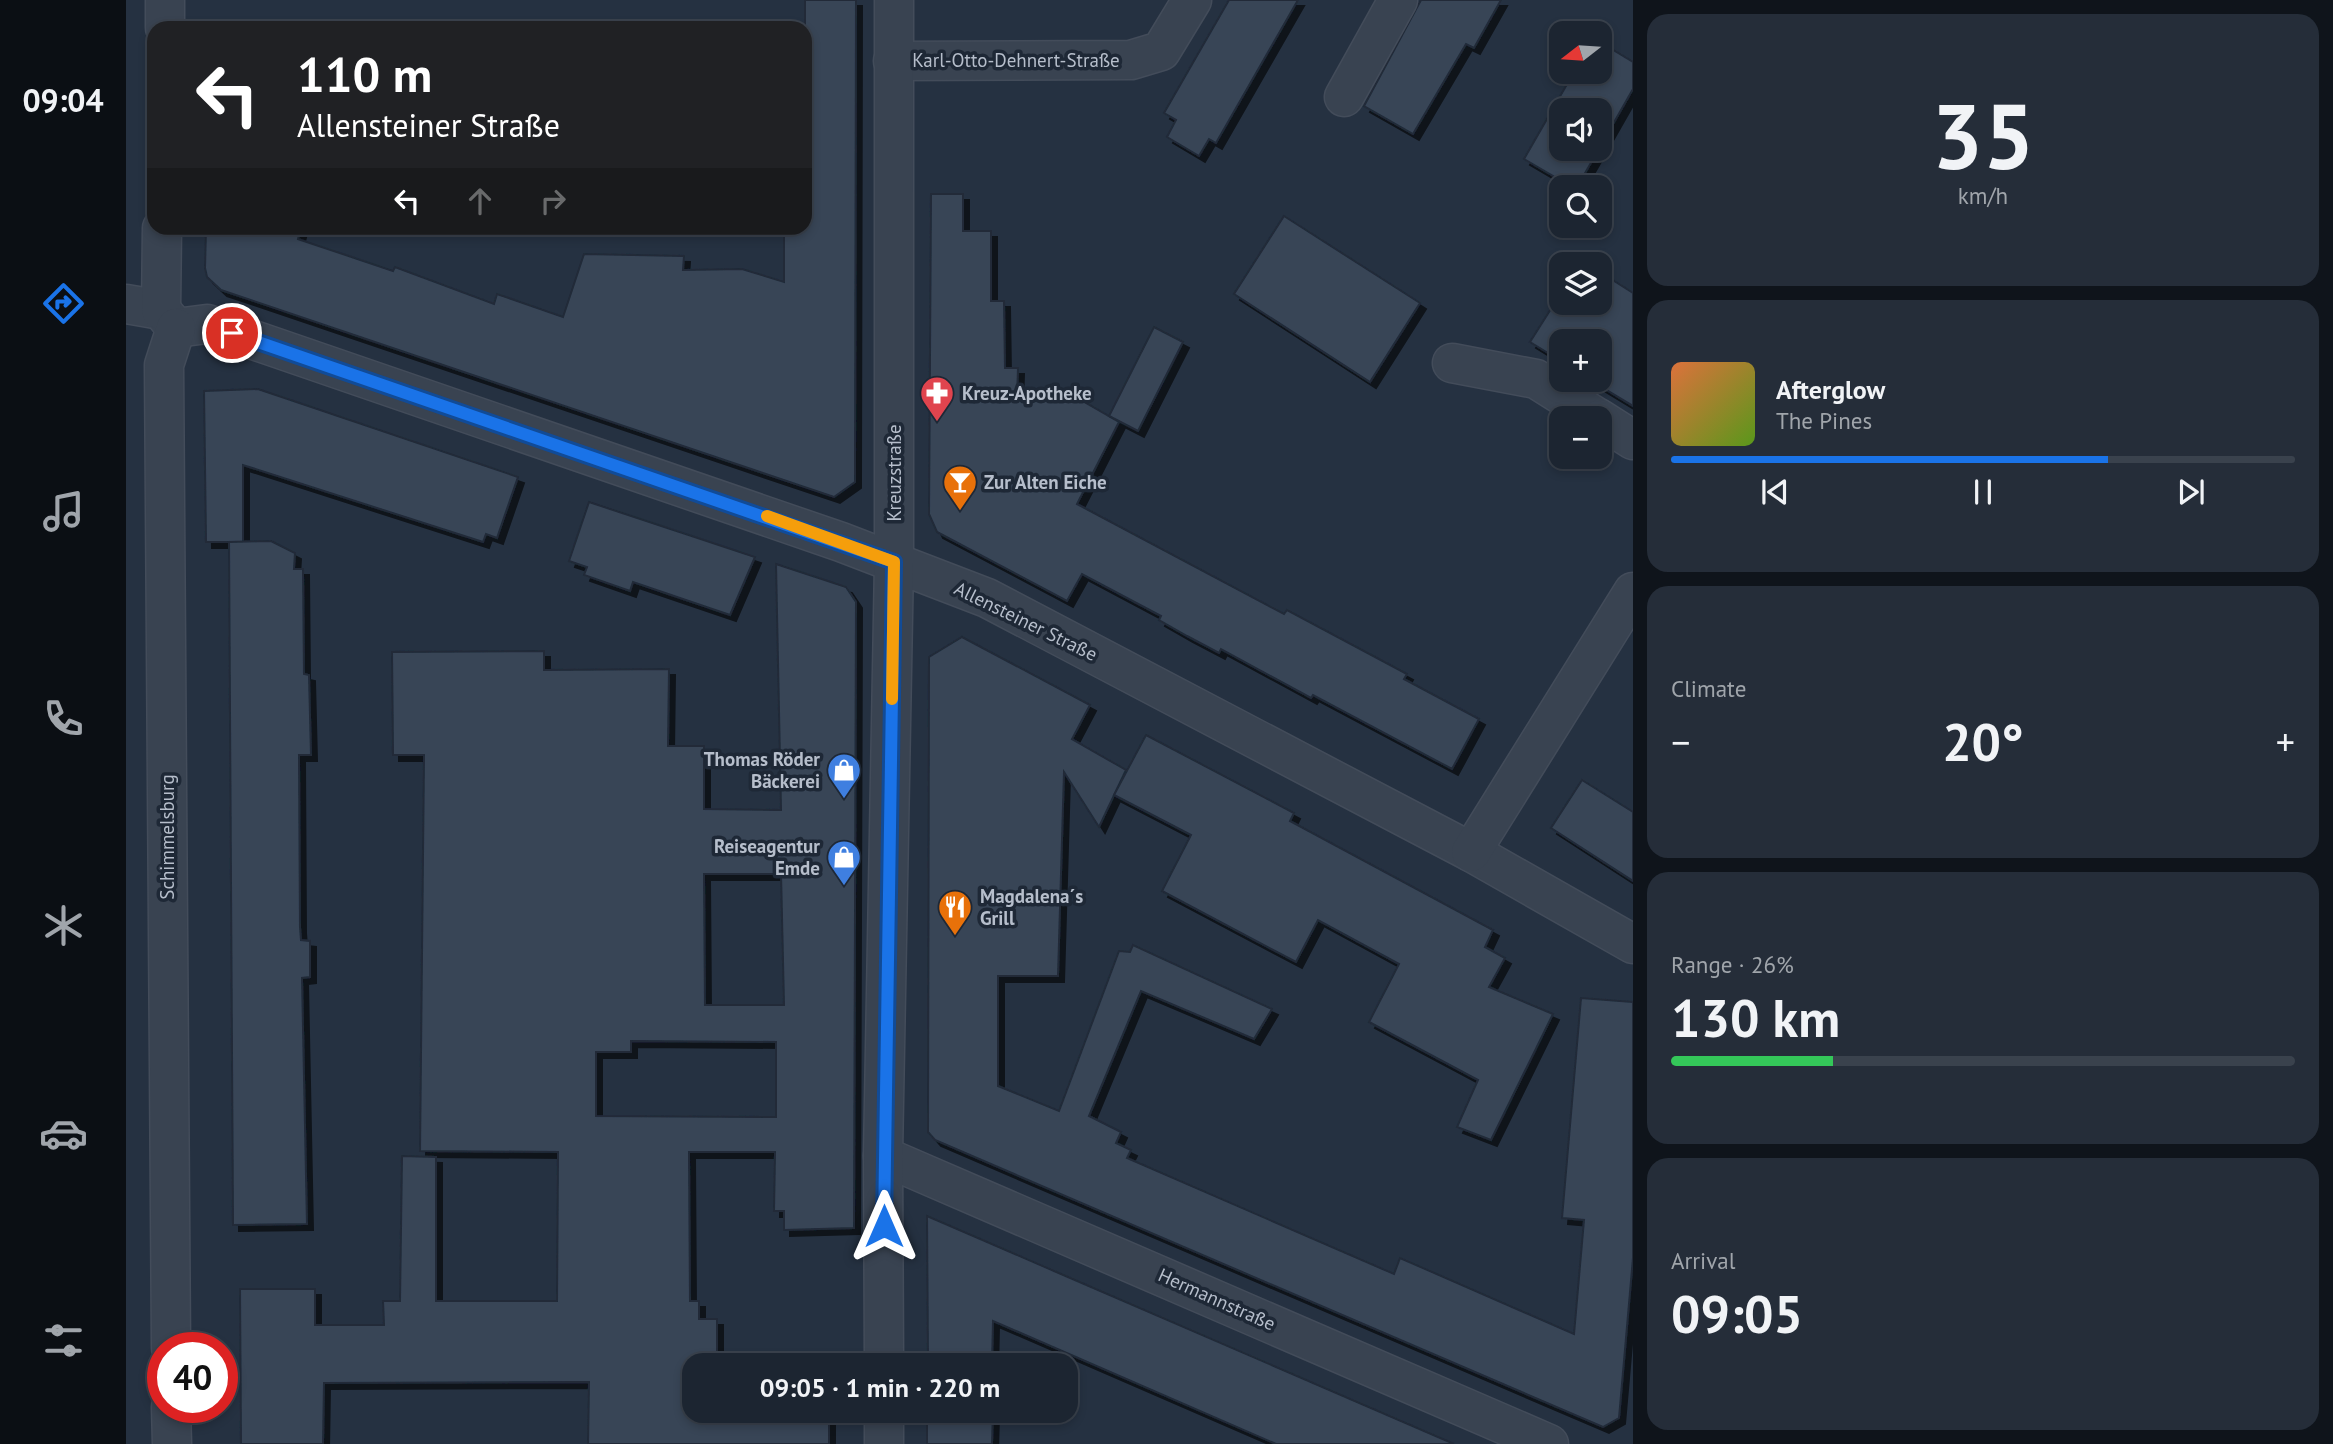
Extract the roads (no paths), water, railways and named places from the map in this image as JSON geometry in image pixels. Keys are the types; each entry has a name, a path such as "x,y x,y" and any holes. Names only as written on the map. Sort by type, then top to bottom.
{"street":[{"path":"164,0 165,21"},
{"name":"Kreuzstraße","path":"884,1353 883,1156 894,562 894,0"},
{"name":"Karl-Otto-Dehnert-Straße","path":"894,61 1131,60 1161,51 1192,0"},
{"path":"1344,97 1398,0"},
{"name":"Schimmelsburg","path":"161,235 154,314 164,365 171,1332"},
{"name":"Allensteiner Straße","path":"154,314 206,324 894,562 987,598 1471,852 1633,944"},
{"path":"1452,363 1535,379 1578,406"},
{"path":"1612,427 1633,440"},
{"path":"1471,852 1633,592"},
{"name":"Hermannstraße","path":"883,1156 1549,1444"},
{"path":"171,1423 172,1444"},
{"path":"884,1423 884,1444"}],"place":[{"name":"Kreuz-Apotheke","path":"937,423"},
{"name":"Zur Alten Eiche","path":"960,512"},
{"name":"Thomas Röder Bäckerei","path":"844,800"},
{"name":"Reiseagentur Emde","path":"844,887"},
{"name":"Magdalena´s Grill","path":"955,937"}]}
